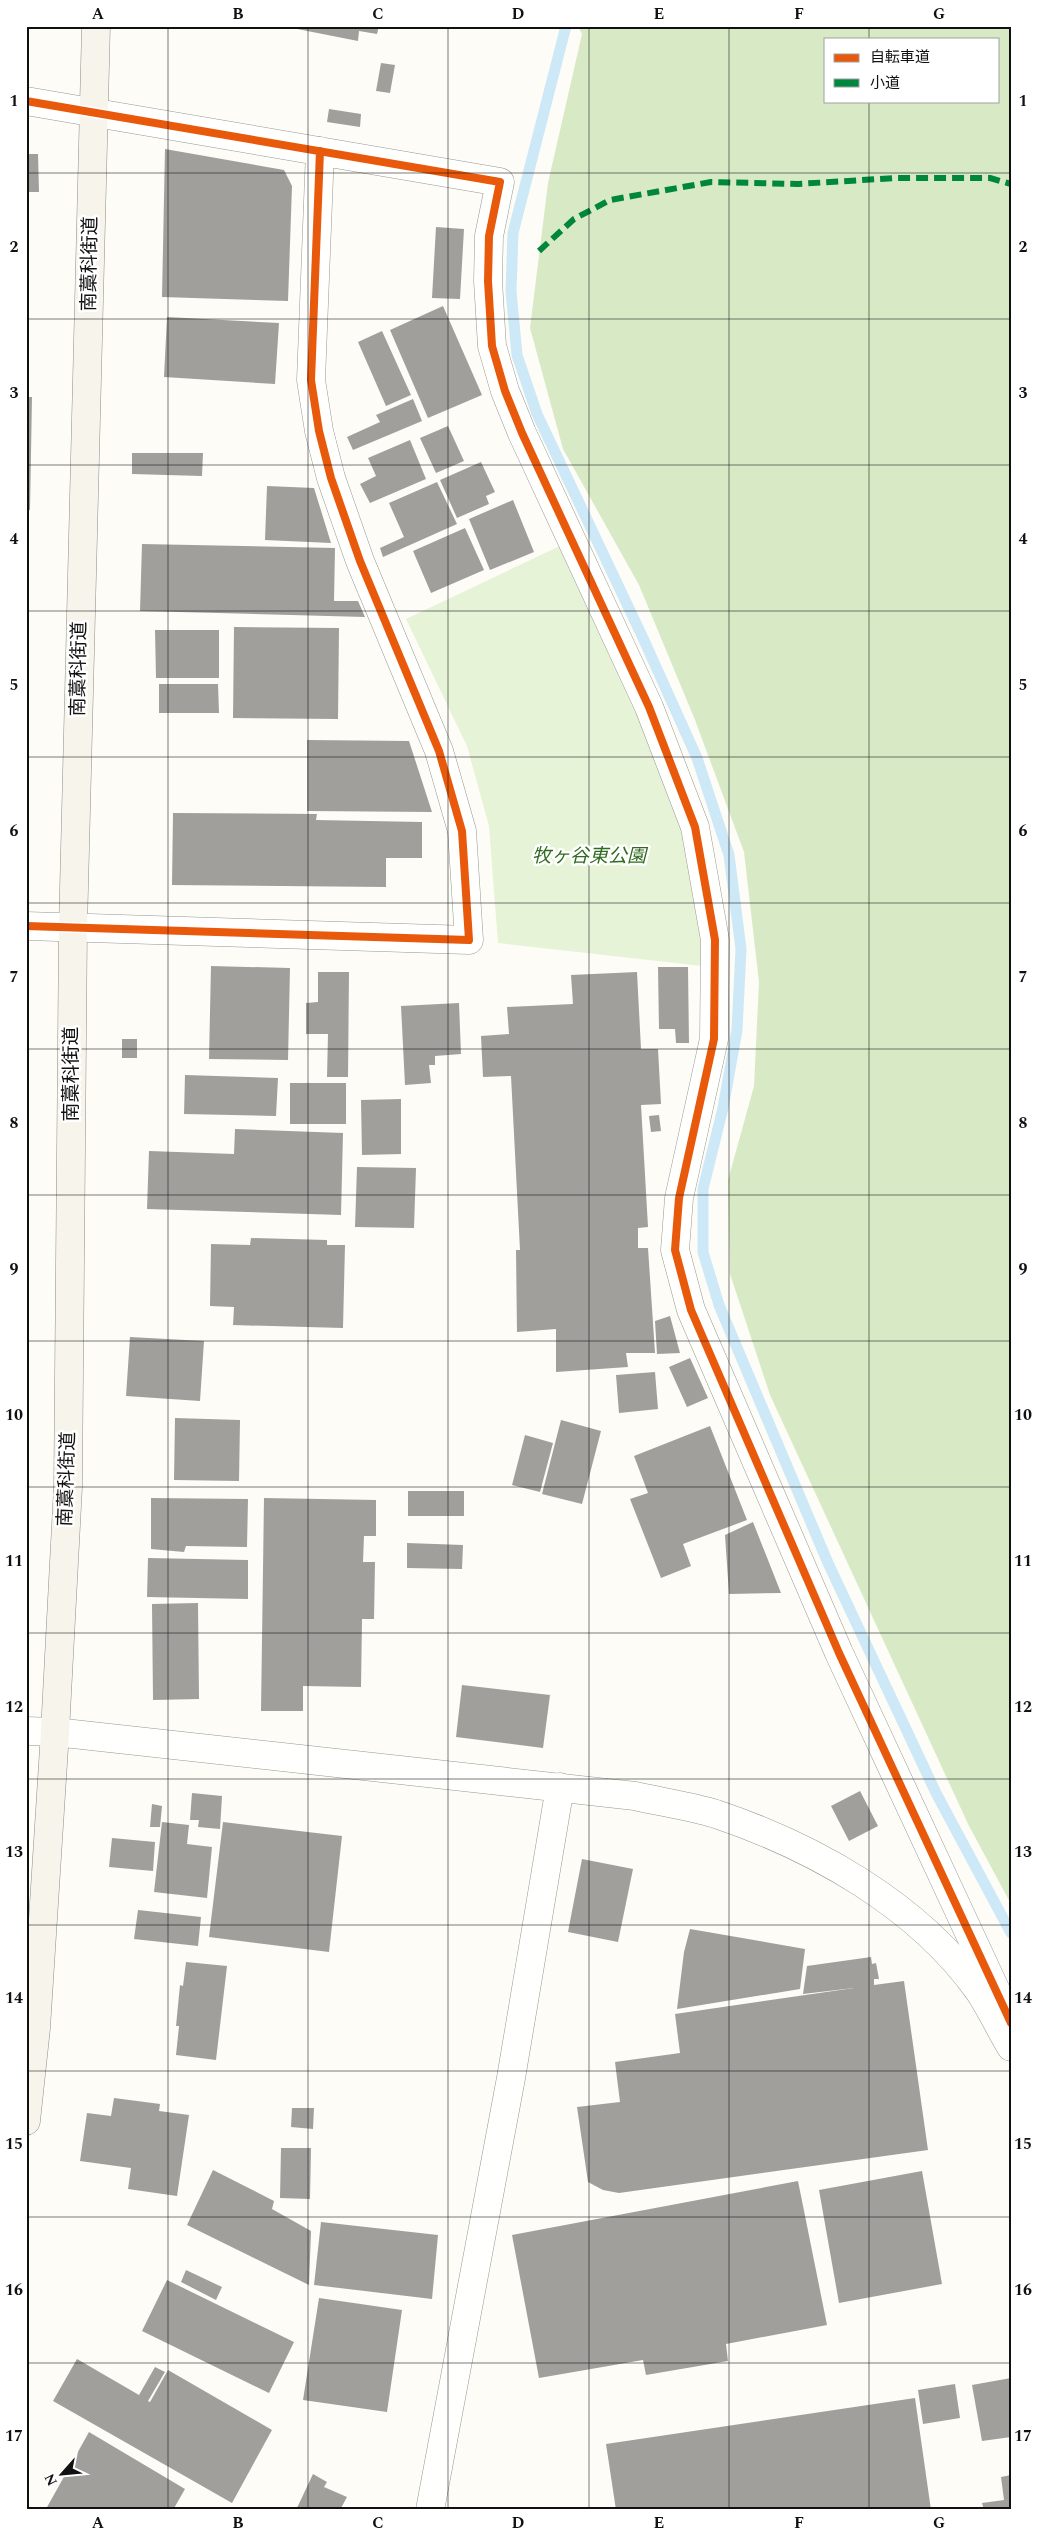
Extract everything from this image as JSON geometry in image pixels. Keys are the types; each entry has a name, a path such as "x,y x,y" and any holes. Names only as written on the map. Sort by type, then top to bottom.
{"main road":[{"name":"南藁科街道","path":"26,2121 36,2028 68,1487 72,928 96,26"}],"street":[{"path":"26,101 94,111 500,182 490,236 488,281 492,346 505,390 522,433 649,706 692,818 716,940 714,1039 679,1198 675,1250 691,1310 839,1653 1011,2023"},
{"path":"26,926 469,940 462,831 439,751 360,561 330,478 319,431 312,380 320,151"},
{"path":"26,1731 55,1732 635,1796 715,1814 781,1840 830,1865 876,1894 916,1924 944,1952 978,1991 1011,2047"},
{"path":"430,2510 509,2088 560,1787"}],"green space":[{"path":"578,26 1011,26 1011,1904 969,1826 770,1395 730,1274 728,1180 754,1086 759,982 744,852 695,720 639,585 563,449 530,328 548,183 582,34"},
{"name":"牧ヶ谷東公園","path":"562,545 639,713 682,828 702,919 702,966 498,943 489,826 467,746 406,619"}],"building":[{"path":"282,26 379,26 377,34 359,31 358,41"},
{"path":"381,63 395,65 390,93 376,91"},
{"path":"329,109 361,114 360,127 327,122"},
{"path":"165,149 284,170 292,186 288,301 162,297"},
{"path":"26,154 38,154 39,192 26,192"},
{"path":"436,227 464,229 460,299 432,298"},
{"path":"443,306 482,395 428,418 390,330"},
{"path":"167,317 279,323 275,384 164,377"},
{"path":"382,331 411,395 386,406 358,342"},
{"path":"26,397 32,397 30,510 26,510"},
{"path":"413,399 422,421 353,450 347,437 380,422 376,415"},
{"path":"448,426 464,461 436,473 420,438"},
{"path":"410,440 426,479 370,503 360,484 376,476 368,458"},
{"path":"132,453 203,453 202,476 132,474"},
{"path":"481,462 495,492 486,496 489,504 457,518 440,480"},
{"path":"437,482 457,524 383,557 380,548 404,537 389,503"},
{"path":"267,486 314,488 331,543 265,540"},
{"path":"513,500 534,552 490,570 469,519"},
{"path":"465,528 484,570 431,593 413,551"},
{"path":"142,544 335,548 334,601 358,601 365,617 140,611"},
{"path":"234,627 339,628 338,719 233,718"},
{"path":"155,630 219,630 219,678 156,678"},
{"path":"159,684 218,684 219,713 159,713"},
{"path":"307,740 409,741 432,812 307,811"},
{"path":"173,813 317,814 316,820 422,822 422,858 386,858 386,887 172,885"},
{"path":"211,966 290,968 288,1060 209,1059"},
{"path":"658,967 688,967 689,1043 676,1043 675,1029 659,1029"},
{"path":"318,972 349,972 348,1077 327,1077 328,1034 306,1034 306,1003 318,1002"},
{"path":"637,972 641,1049 658,1049 661,1104 641,1105 648,1227 638,1228 638,1248 648,1248 655,1353 626,1353 628,1367 556,1372 556,1329 517,1332 516,1250 520,1250 511,1076 483,1077 481,1036 509,1034 507,1007 573,1004 571,975"},
{"path":"459,1003 461,1054 435,1056 435,1065 429,1065 431,1083 405,1085 401,1006"},
{"path":"122,1039 137,1039 137,1058 122,1058"},
{"path":"185,1075 278,1078 276,1116 184,1114"},
{"path":"290,1083 346,1083 346,1124 290,1124"},
{"path":"401,1099 401,1154 362,1155 361,1100"},
{"path":"659,1115 661,1131 651,1132 649,1116"},
{"path":"235,1129 343,1133 341,1215 147,1209 149,1151 234,1154"},
{"path":"357,1167 416,1168 414,1228 355,1227"},
{"path":"251,1238 327,1240 327,1245 345,1245 343,1328 233,1325 234,1307 210,1306 211,1244 250,1245"},
{"path":"670,1316 680,1353 657,1354 655,1321"},
{"path":"130,1337 204,1341 200,1401 126,1396"},
{"path":"690,1358 708,1398 687,1407 669,1367"},
{"path":"655,1372 658,1409 619,1413 616,1375"},
{"path":"175,1418 240,1420 239,1481 174,1480"},
{"path":"561,1420 601,1431 582,1504 542,1494"},
{"path":"710,1426 747,1520 683,1544 691,1566 661,1578 630,1499 648,1493 634,1456"},
{"path":"525,1435 553,1443 540,1492 512,1485"},
{"path":"408,1491 464,1491 464,1516 408,1516"},
{"path":"151,1498 248,1499 247,1547 186,1546 184,1552 151,1549"},
{"path":"264,1498 376,1500 376,1536 364,1536 363,1562 375,1562 374,1619 362,1619 361,1687 303,1686 303,1711 261,1711"},
{"path":"753,1522 781,1593 729,1594 725,1535"},
{"path":"407,1543 463,1545 462,1569 407,1568"},
{"path":"148,1558 248,1560 248,1599 147,1597"},
{"path":"198,1603 199,1699 153,1700 152,1604"},
{"path":"462,1685 550,1695 543,1748 456,1737"},
{"path":"860,1791 878,1826 849,1841 831,1806"},
{"path":"192,1793 222,1796 220,1829 198,1827 199,1820 190,1820"},
{"path":"152,1804 162,1806 160,1827 150,1827"},
{"path":"162,1822 189,1825 187,1844 212,1847 207,1898 154,1892"},
{"path":"223,1822 342,1836 329,1952 209,1937"},
{"path":"112,1838 155,1842 153,1871 109,1867"},
{"path":"582,1859 633,1869 618,1942 568,1932"},
{"path":"138,1910 201,1917 198,1946 134,1939"},
{"path":"690,1929 805,1949 800,1989 677,2009 684,1952"},
{"path":"871,1957 872,1964 876,1963 879,1979 874,1979 874,1985 904,1981 928,2150 619,2193 603,2190 588,2182 577,2107 620,2102 615,2062 680,2053 675,2014 854,1988 803,1994 807,1966"},
{"path":"186,1962 227,1966 216,2060 176,2055 179,2026 176,2026 180,1985 183,1986"},
{"path":"114,2098 160,2104 159,2111 189,2115 177,2196 128,2189 131,2168 80,2161 87,2113 111,2116"},
{"path":"292,2108 314,2108 313,2129 291,2127"},
{"path":"281,2148 311,2148 310,2199 280,2198"},
{"path":"213,2170 274,2201 272,2209 311,2231 309,2285 187,2225"},
{"path":"922,2171 942,2284 839,2303 819,2190"},
{"path":"798,2181 827,2325 726,2344 728,2361 646,2375 643,2360 539,2378 512,2235"},
{"path":"321,2222 438,2235 432,2299 314,2285"},
{"path":"186,2270 222,2287 216,2300 181,2282"},
{"path":"167,2280 294,2342 269,2393 142,2331"},
{"path":"319,2298 402,2310 387,2412 303,2400"},
{"path":"77,2359 139,2395 155,2367 165,2372 148,2401 150,2402 168,2370 272,2430 232,2503 53,2401"},
{"path":"1011,2378 1011,2437 982,2441 972,2385"},
{"path":"955,2384 960,2418 923,2424 918,2390"},
{"path":"915,2398 931,2510 616,2510 606,2444"},
{"path":"89,2432 185,2489 173,2510 46,2509"},
{"path":"313,2474 327,2482 324,2487 347,2497 340,2510 296,2510"},
{"path":"1011,2475 1011,2510 984,2510 982,2503 1004,2500 1001,2477"}],"waterway":[{"path":"566,26 513,233 511,291 517,355 537,414 643,638 697,758 729,855 741,949 737,1030 723,1108 703,1189 703,1252 719,1305 828,1563 936,1793 1011,1933"}],"marked path":[{"path":"539,251 574,219 610,200 711,182 798,184 895,178 990,178 1011,184"}],"cycle path":[{"path":"26,101 500,182 489,236 488,281 492,346 505,391 522,433 649,707 695,827 715,940 714,1039 679,1198 675,1250 691,1310 839,1653 1011,2023"},
{"path":"26,926 469,940 462,831 439,751 360,561 331,478 319,431 311,380 320,151"}]}
